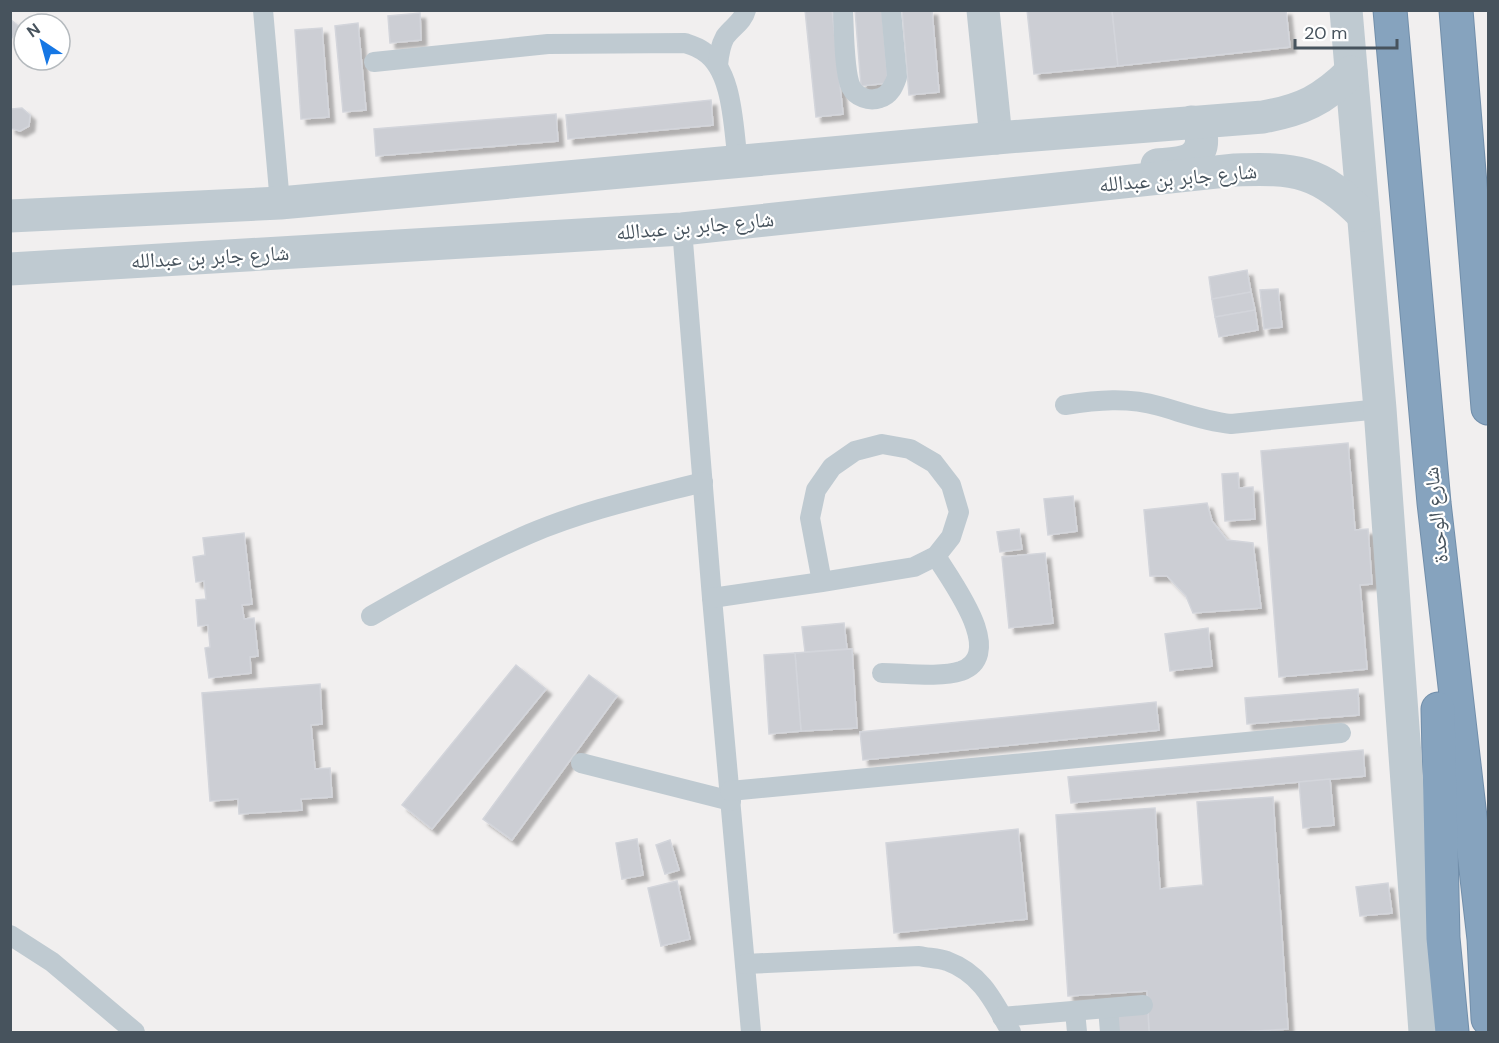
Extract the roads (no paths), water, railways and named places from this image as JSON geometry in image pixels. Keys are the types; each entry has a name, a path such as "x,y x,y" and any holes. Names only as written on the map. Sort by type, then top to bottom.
{"highway":[{"name":"شارع الوحدة","path":"1390,10 1434,503 1484,939 1488,1019"},
{"path":"1456,10 1488,408"},
{"path":"1434,503 1443,938 1452,1032"}],"street":[{"path":"983,10 996,138"},
{"path":"1346,10 1380,409 1425,1032"},
{"path":"10,216 280,203 996,138 1263,117 1289,113 1312,104 1333,90 1351,72"},
{"path":"1075,188 1131,168 1191,159 1200,150 1203,138 1198,127 1192,122"},
{"name":"شارع جابر بن عبدالله","path":"10,269 682,229 1235,170 1292,171 1319,180 1343,195 1363,215"}],"lane":[{"path":"263,10 280,203"},
{"path":"718,65 719,51 725,38 741,21 746,10"},
{"path":"843,10 848,79 855,93 869,99 885,96 891,91 897,77 891,10"},
{"path":"374,62 548,44 685,43 704,51 718,65 726,83 738,162"},
{"path":"682,229 751,1032"},
{"path":"1065,405 1096,400 1127,400 1157,406 1208,422 1231,424 1380,409"},
{"path":"712,598 822,582 914,567 936,556 951,537 959,512 951,485 934,463 910,449 882,444 855,451 832,467 816,490 810,518 822,582"},
{"path":"371,616 449,571 531,534 616,504 703,482"},
{"path":"882,673 947,674 963,670 975,660 981,645 978,630 936,556"},
{"path":"581,763 730,796 1341,733"},
{"path":"10,935 52,962 135,1032"},
{"path":"745,964 919,956 946,961 970,973 990,992 1006,1024 1075,1011 1143,1005"},
{"path":"1108,1008 1110,1032"},
{"path":"1075,1011 1077,1032"}]}
